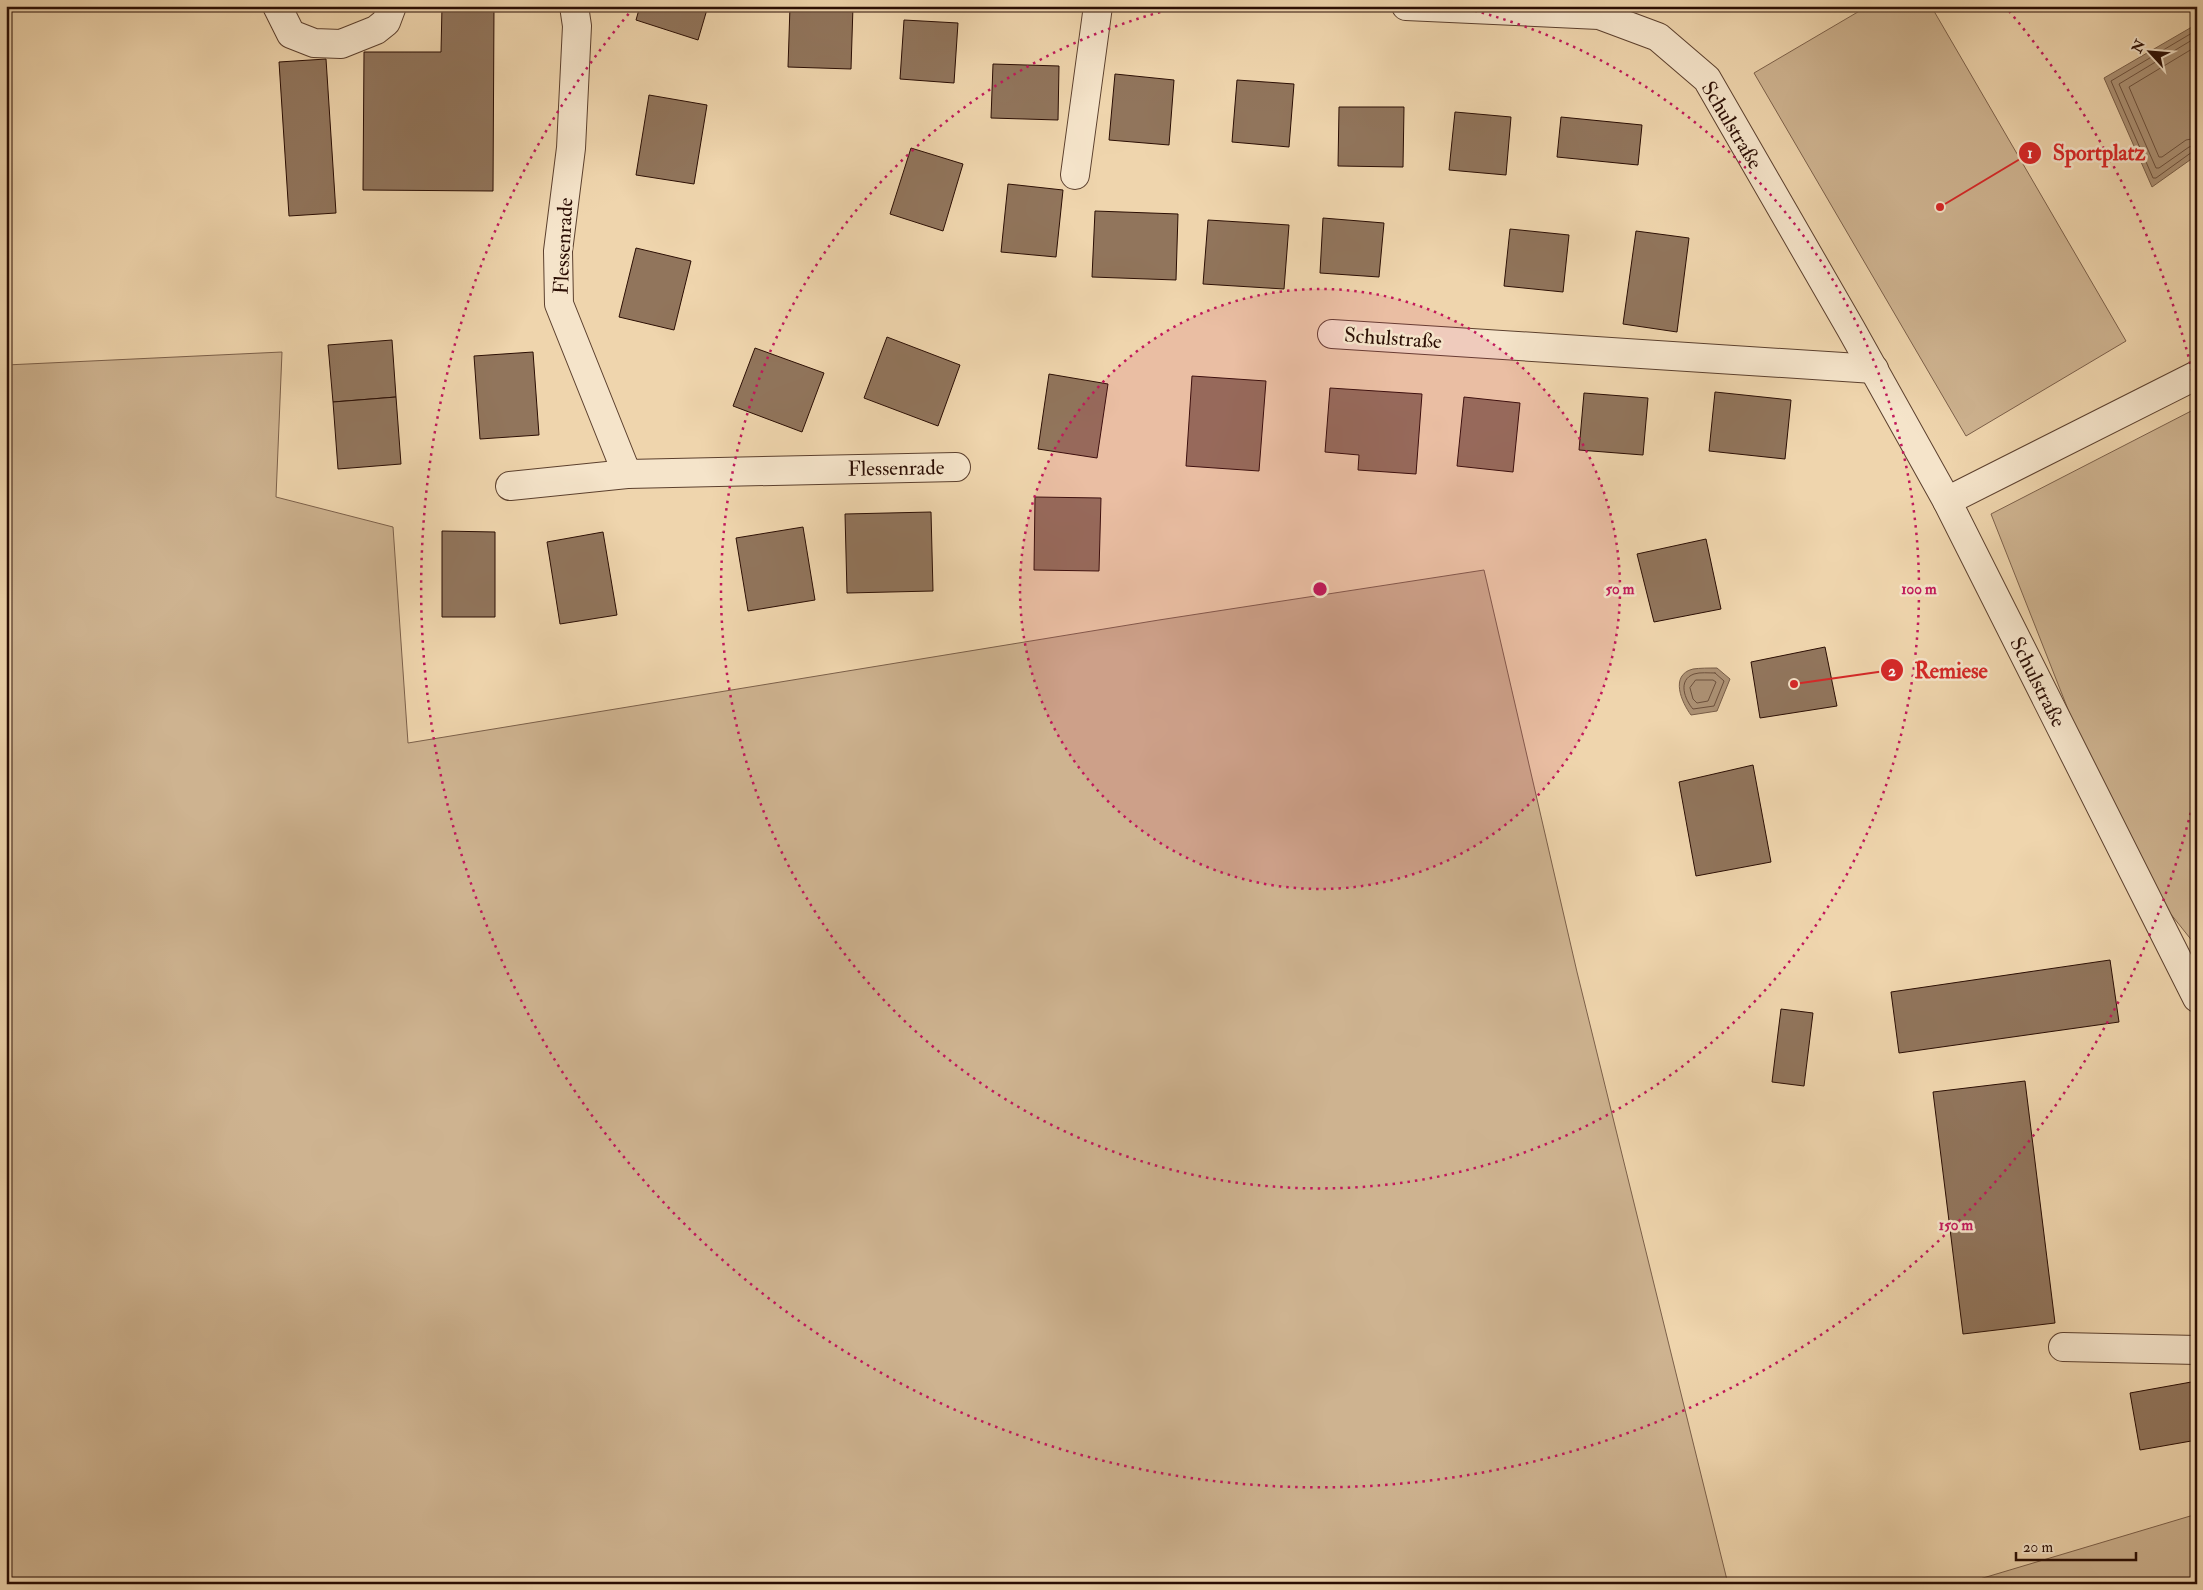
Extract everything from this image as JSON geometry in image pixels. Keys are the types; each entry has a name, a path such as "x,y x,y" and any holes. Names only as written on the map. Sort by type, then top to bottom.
{"street":[{"path":"277,6 292,34 314,43 341,44 376,30 386,22 392,6"},
{"name":"Flessenrade","path":"574,6 577,26 571,148 558,251 559,304 627,474"},
{"path":"1075,175 1098,6"},
{"name":"Schulstraße","path":"1406,6 1599,10 1658,37 1707,79 1874,369 1947,502 2197,998"},
{"name":"Schulstraße","path":"1332,334 1874,369"},
{"path":"1947,502 2197,375"},
{"name":"Flessenrade","path":"510,486 627,474 956,466"},
{"path":"2063,1347 2197,1350"}],"shaded area":[{"path":"1868,6 1931,6 2126,341 1966,436 1754,73"},
{"path":"282,352 276,497 393,527 408,743 1159,620 1484,570 1577,972 1728,1584 6,1584 6,365"},
{"path":"2197,408 2197,947 2127,859 1991,514"},
{"path":"2197,1514 2197,1584 1963,1584"}],"water":[{"path":"2197,24 2197,155 2152,187 2104,78"},
{"path":"1717,668 1730,679 1717,711 1691,715 1681,697 1679,683 1681,677 1693,669"}],"building":[{"path":"442,6 494,6 493,191 363,190 364,52 441,52"},
{"path":"640,6 708,6 698,40 636,20"},
{"path":"790,6 853,6 851,69 788,67"},
{"path":"904,20 958,23 954,83 900,79"},
{"path":"326,59 336,213 289,216 279,62"},
{"path":"993,64 1059,66 1058,120 991,118"},
{"path":"1115,74 1174,80 1169,145 1109,140"},
{"path":"1237,80 1294,84 1289,147 1232,142"},
{"path":"649,95 707,105 694,184 636,175"},
{"path":"1339,107 1404,107 1403,167 1338,166"},
{"path":"1455,112 1511,117 1506,175 1449,170"},
{"path":"1561,117 1642,125 1638,165 1557,157"},
{"path":"911,148 963,164 943,231 890,214"},
{"path":"1008,184 1063,190 1056,257 1001,252"},
{"path":"1095,211 1178,214 1176,280 1092,277"},
{"path":"1323,218 1384,223 1379,277 1320,273"},
{"path":"1208,220 1289,225 1284,289 1203,284"},
{"path":"1510,229 1569,235 1563,292 1504,286"},
{"path":"1636,231 1689,238 1677,332 1623,324"},
{"path":"636,248 691,261 674,330 619,317"},
{"path":"887,337 960,365 938,426 864,398"},
{"path":"392,340 396,397 333,402 328,345"},
{"path":"755,348 824,373 802,432 733,406"},
{"path":"533,352 539,435 480,439 474,356"},
{"path":"1049,374 1108,384 1097,458 1038,449"},
{"path":"1192,376 1266,381 1259,471 1186,466"},
{"path":"1330,388 1422,394 1416,474 1358,470 1359,455 1325,452"},
{"path":"1715,392 1791,400 1785,459 1709,451"},
{"path":"1584,393 1648,398 1643,455 1579,450"},
{"path":"396,397 401,464 338,469 333,402"},
{"path":"1464,397 1520,403 1513,472 1457,466"},
{"path":"1035,497 1101,498 1099,571 1034,570"},
{"path":"931,512 933,591 847,593 845,514"},
{"path":"803,527 815,600 748,611 736,538"},
{"path":"442,531 495,532 495,617 442,617"},
{"path":"603,532 617,615 560,624 547,542"},
{"path":"1706,539 1721,609 1654,622 1637,554"},
{"path":"1825,647 1837,706 1760,718 1751,662"},
{"path":"1753,765 1771,862 1696,876 1679,782"},
{"path":"2110,960 2119,1022 1899,1053 1891,992"},
{"path":"1781,1009 1813,1013 1804,1086 1772,1082"},
{"path":"2025,1081 2055,1323 1963,1334 1933,1092"},
{"path":"2197,1381 2197,1440 2140,1450 2130,1393"}],"place":[{"name":"Sportplatz","path":"1940,207"},
{"name":"Remiese","path":"1794,684"}]}
